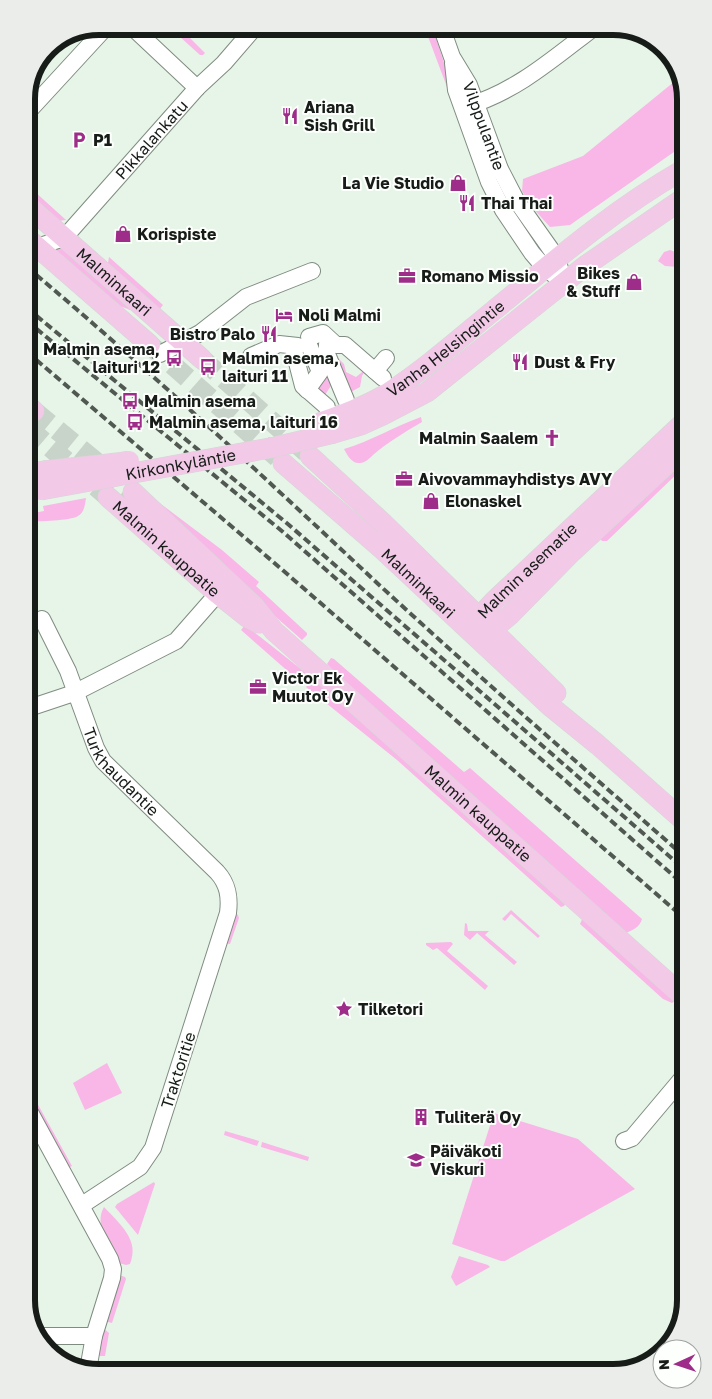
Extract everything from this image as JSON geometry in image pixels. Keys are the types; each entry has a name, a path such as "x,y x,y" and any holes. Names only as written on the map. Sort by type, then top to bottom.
{"main road":[{"name":"Vanha Helsingintie","path":"328,421 388,393 417,372 551,263 632,202 677,192"},
{"name":"Vanha Helsingintie","path":"328,421 361,425 427,392 677,193"},
{"name":"Malminkaari","path":"35,212 202,359"},
{"name":"Malminkaari","path":"35,245 155,350"},
{"name":"Kirkonkyläntie","path":"35,473 108,464 266,436 328,421"},
{"name":"Kirkonkyläntie","path":"35,492 275,447 328,421"},
{"name":"Malmin asematie","path":"483,627 494,601 677,429"},
{"name":"Malmin asematie","path":"483,627 510,616 572,552 677,455"},
{"name":"Malminkaari","path":"310,456 346,488 483,627 561,698 598,745 677,815"},
{"name":"Malminkaari","path":"283,462 376,544 483,627"},
{"name":"Malmin kauppatie","path":"132,492 223,588"},
{"name":"Malmin kauppatie","path":"108,497 223,588 254,606 274,631 677,991"}],"street":[{"path":"35,104 99,35"},
{"name":"Pikkalankatu","path":"64,238 197,88 141,35"},
{"path":"197,88 248,35"},
{"name":"Vilppulantie","path":"444,35 452,57 456,90 469,105 489,182 500,203 551,263 564,283"},
{"path":"469,105 507,90 543,67 584,35"},
{"path":"35,242 64,238"},
{"path":"155,350 183,342 200,333 246,296 312,271"},
{"path":"251,356 279,344 345,345 379,375 386,358"},
{"path":"312,344 304,386 328,421"},
{"path":"312,344 327,354 346,400"},
{"path":"35,706 74,693 176,641 223,588"},
{"name":"Turkhaudantie","path":"42,618 68,671 74,693 103,761 217,872 227,888 229,902"},
{"name":"Traktoritie","path":"82,1205 140,1167 153,1148 228,913 229,902"},
{"path":"624,1141 632,1138 677,1085"},
{"path":"35,1121 82,1205 110,1259 113,1269 94,1336 89,1363"},
{"path":"46,1336 94,1336"}],"shaded area":[{"path":"178,35 187,35 205,53 200,55"},
{"path":"427,35 435,35 452,87 447,87"},
{"path":"674,82 677,99 677,150 570,225 550,227 531,206 522,191 523,179 583,156"},
{"path":"35,192 66,220 58,221 35,202"},
{"path":"61,246 132,308 130,310 113,303 54,251 55,248"},
{"path":"670,250 675,252 677,267 665,266 658,261 664,252"},
{"path":"109,257 163,305 159,310 108,263"},
{"path":"321,347 332,384 325,395 314,387 313,348"},
{"path":"331,348 337,351 337,357 344,364 346,372 356,377 366,369 362,376 360,387 347,394"},
{"path":"421,417 422,422 391,441 364,462 357,463 352,461 344,449 364,442"},
{"path":"677,462 677,474 607,541 602,541 599,537"},
{"path":"145,492 222,550 259,582 256,586 307,635 302,640 243,588"},
{"path":"86,498 83,511 74,518 35,522 35,513 44,511 43,506"},
{"path":"245,625 306,673 299,681 241,630"},
{"path":"331,658 464,772 470,768 642,919 638,926 625,933 348,686 327,664"},
{"path":"313,679 353,712 566,903 564,906 561,907 397,760 306,687"},
{"path":"511,910 540,936 538,938 511,914 505,921 502,919"},
{"path":"234,912 239,918 230,944 224,943"},
{"path":"583,917 676,1000 672,1003 663,999 580,924"},
{"path":"465,923 467,924 468,931 489,931 485,935 517,962 514,965 477,933 470,940 464,935"},
{"path":"451,942 453,944 447,951 488,986 485,990 437,948 433,950 426,945 426,943"},
{"path":"107,1063 122,1093 85,1110 73,1083"},
{"path":"35,1099 72,1166 68,1168 35,1109"},
{"path":"494,1113 578,1139 635,1189 505,1261 452,1244"},
{"path":"225,1131 259,1141 257,1146 224,1135"},
{"path":"262,1142 309,1157 308,1161 261,1147"},
{"path":"154,1182 155,1184 138,1235 115,1207"},
{"path":"104,1207 127,1233 132,1247 130,1264 119,1263 104,1236 101,1214"},
{"path":"459,1256 490,1267 456,1286 451,1277"},
{"path":"119,1275 126,1279 112,1323 104,1321"},
{"path":"102,1327 109,1333 105,1356 99,1356"}],"tunnel":[{"path":"150,345 278,458"},
{"path":"202,359 307,453"},
{"path":"35,412 133,492"},
{"path":"35,434 108,497"}],"railway":[{"path":"35,274 160,383 452,651 677,850"},
{"path":"35,315 289,525 677,863"},
{"path":"35,328 283,532 677,879"},
{"path":"35,359 264,554 677,912"}],"place":[{"name":"Ariana Sish Grill","path":"290,116"},
{"name":"P1","path":"79,140"},
{"name":"La Vie Studio","path":"458,183"},
{"name":"Thai Thai","path":"467,203"},
{"name":"Korispiste","path":"123,234"},
{"name":"Romano Missio","path":"407,276"},
{"name":"Bikes & Stuff","path":"634,282"},
{"name":"Noli Malmi","path":"284,315"},
{"name":"Bistro Palo","path":"269,334"},
{"name":"Malmin asema, laituri 12","path":"174,358"},
{"name":"Dust & Fry","path":"520,362"},
{"name":"Malmin asema, laituri 11","path":"208,367"},
{"name":"Malmin asema","path":"130,401"},
{"name":"Malmin asema, laituri 16","path":"135,422"},
{"name":"Malmin Saalem","path":"552,438"},
{"name":"Aivovammayhdistys AVY","path":"404,479"},
{"name":"Elonaskel","path":"431,501"},
{"name":"Victor Ek Muutot Oy","path":"258,687"},
{"name":"Tilketori","path":"344,1009"},
{"name":"Tuliterä Oy","path":"421,1117"},
{"name":"Päiväkoti Viskuri","path":"416,1160"}]}
